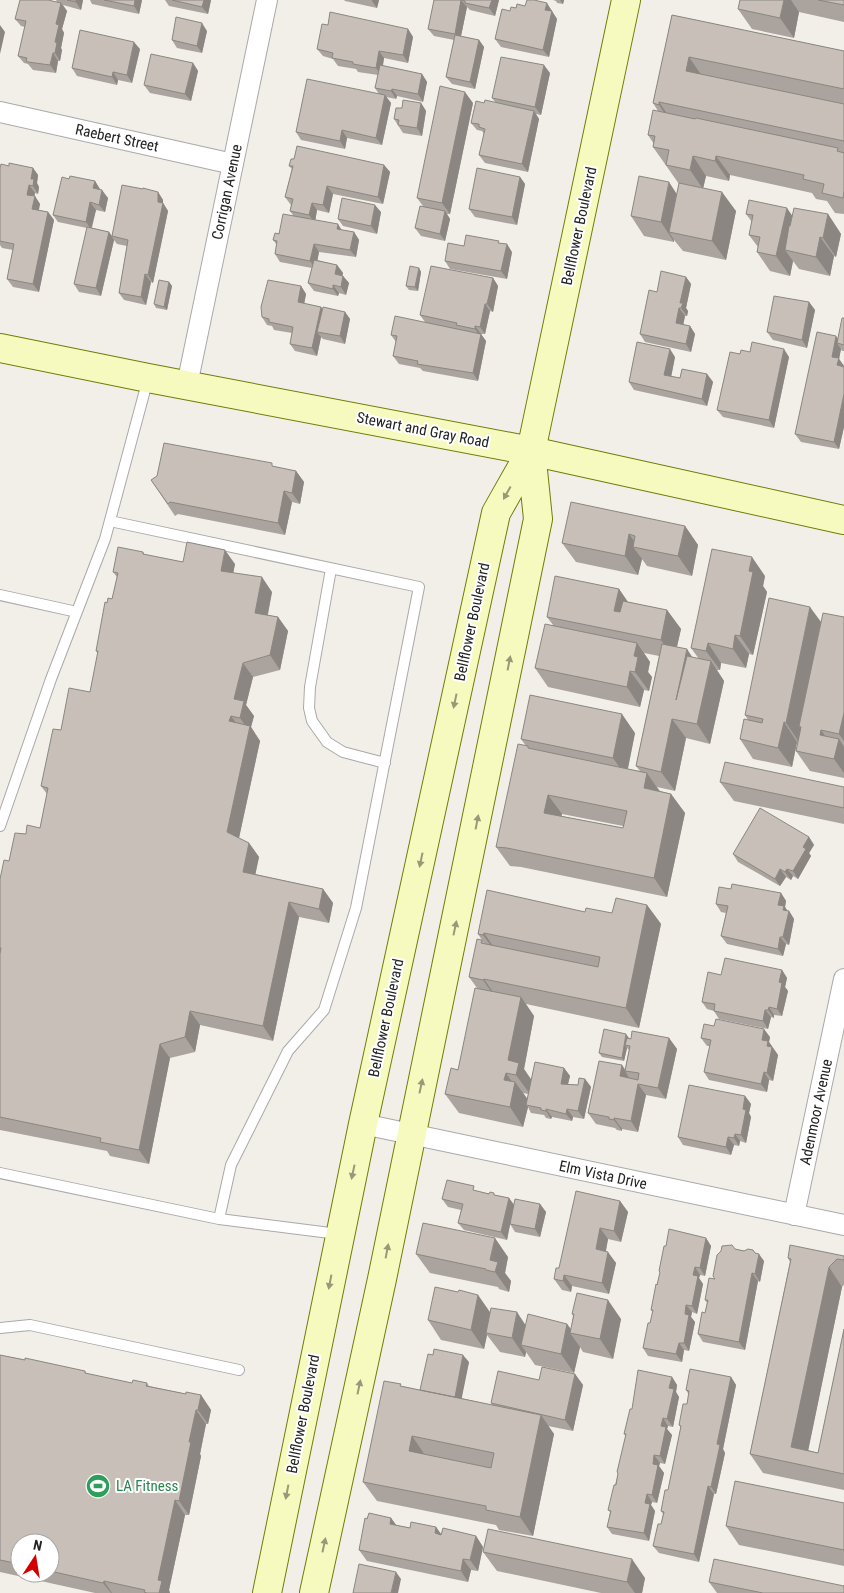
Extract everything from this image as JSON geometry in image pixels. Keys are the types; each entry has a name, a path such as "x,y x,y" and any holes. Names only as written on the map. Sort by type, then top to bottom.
{"main road":[{"name":"Bellflower Boulevard","path":"267,1593 363,1124 496,513 531,451 626,0"},
{"name":"Stewart and Gray Road","path":"0,348 531,451 844,520"},
{"name":"Bellflower Boulevard","path":"314,1593 382,1279 538,519 531,451"}],"street":[{"name":"Corrigan Avenue","path":"187,384 267,0"},
{"name":"Raebert Street","path":"0,112 233,164"},
{"name":"Adenmoor Avenue","path":"794,1215 844,979"},
{"name":"Elm Vista Drive","path":"363,1124 844,1225"}],"lane":[{"path":"1,820 110,521 148,378"},
{"path":"110,521 419,587 356,908 324,1010 288,1051 235,1156 231,1165 219,1219"},
{"path":"331,569 310,687 309,708 312,721 327,742 343,752 385,763"},
{"path":"0,595 77,612"},
{"path":"0,1173 219,1219 340,1234"},
{"path":"0,1328 30,1325 239,1370"}],"building":[{"path":"20,0 48,0 61,3 56,24 59,25 55,42 57,43 50,65 28,62 26,61 27,58 18,56 26,21 15,19"},
{"path":"104,0 135,0 134,6"},
{"path":"172,0 204,0 202,7"},
{"path":"434,0 461,0 455,34 428,29"},
{"path":"462,0 492,0 489,8 465,3"},
{"path":"527,0 547,3 545,10 552,11 543,50 495,39 502,9 510,11 511,7 516,8 517,4 525,6"},
{"path":"740,0 784,0 780,18 738,9"},
{"path":"818,0 844,0 844,5"},
{"path":"330,12 408,29 403,55 379,51 376,68 332,58 333,53 317,49 322,24 328,25"},
{"path":"672,15 844,51 844,89 689,57 686,71 844,104 844,141 659,102 659,105 653,103"},
{"path":"176,17 202,23 197,46 172,40"},
{"path":"80,30 134,42 127,75 113,72 112,77 72,68"},
{"path":"455,35 479,40 470,82 446,77"},
{"path":"151,54 193,63 185,94 144,85"},
{"path":"501,57 544,65 535,107 492,98"},
{"path":"380,65 422,74 418,94 375,88"},
{"path":"307,79 385,95 376,138 342,130 340,141 296,132"},
{"path":"440,86 465,92 442,203 417,198"},
{"path":"403,100 421,103 417,128 398,125 399,120 394,119 396,108 402,108"},
{"path":"485,100 534,111 522,164 479,155 485,129 479,127 479,124 471,123 476,101 484,103"},
{"path":"653,110 838,148 837,151 844,153 843,198 822,193 824,184 803,179 804,175 716,156 715,161 693,156 690,170 666,165 669,150 653,147 655,136 648,135"},
{"path":"297,146 384,165 378,197 327,186 323,205 312,203 309,215 290,211 293,199 285,197 293,166 289,166 291,159 294,159"},
{"path":"9,163 33,168 31,179 34,179 33,186 29,185 27,195 35,196 32,209 48,212 33,284 7,279 14,244 0,241 0,168 1,164 9,166"},
{"path":"477,168 520,177 512,217 469,209"},
{"path":"70,176 95,181 93,188 102,190 99,205 90,202 86,222 53,215 62,177 69,179"},
{"path":"639,176 669,182 661,222 631,216"},
{"path":"679,183 722,192 712,241 669,232"},
{"path":"122,185 158,192 158,202 163,203 148,275 145,274 141,297 119,293 128,240 112,236"},
{"path":"342,198 375,205 371,226 338,219"},
{"path":"749,200 787,208 776,256 757,252 760,237 749,235 753,215 746,214"},
{"path":"420,206 445,211 440,234 415,228"},
{"path":"794,208 828,214 823,238 820,237 816,257 785,250"},
{"path":"283,214 338,224 337,229 354,232 350,250 314,244 310,261 275,254 277,241 273,240 275,233 279,234"},
{"path":"87,227 109,232 96,288 74,284"},
{"path":"466,235 507,244 501,271 445,261 448,243 464,246"},
{"path":"314,260 337,265 335,274 343,276 341,287 333,285 333,289 308,283"},
{"path":"410,266 419,268 415,287 406,286"},
{"path":"431,266 493,278 480,327 475,326 475,329 420,315"},
{"path":"661,271 686,277 680,303 683,303 681,308 679,308 676,323 690,326 686,344 640,334 649,290 657,292"},
{"path":"159,280 169,282 164,307 154,304"},
{"path":"268,280 301,286 298,302 321,307 312,348 290,344 293,327 269,322 269,319 262,317 261,307"},
{"path":"774,296 809,302 802,340 767,332"},
{"path":"323,307 345,312 340,336 317,332"},
{"path":"395,316 481,334 473,373 417,364 418,361 393,356 397,336 391,335"},
{"path":"842,318 844,318 844,345 837,343"},
{"path":"817,332 836,336 832,357 839,358 837,365 844,367 844,394 834,442 795,434"},
{"path":"637,342 670,349 664,375 680,378 682,369 707,374 702,399 629,382"},
{"path":"752,342 784,349 769,420 717,410 730,352 740,354 741,350 750,352"},
{"path":"164,443 272,463 272,466 296,471 292,493 284,491 278,523 170,502 168,504 151,480 157,476"},
{"path":"571,502 685,526 678,556 633,547 635,536 629,534 625,556 562,543"},
{"path":"187,542 225,550 221,571 262,577 255,613 278,617 270,655 243,663 234,699 244,701 240,718 231,716 229,721 250,726 227,832 249,843 243,872 323,889 319,909 289,902 263,1026 190,1011 185,1037 160,1044 139,1150 100,1142 101,1138 0,1117 0,879 4,860 9,861 15,833 26,834 27,825 40,828 48,788 41,786 53,729 61,730 69,688 90,692 105,602 107,603 108,598 112,599 118,573 113,572 118,547 183,562"},
{"path":"712,549 752,557 749,571 753,572 740,636 735,635 733,649 708,643 706,651 691,648"},
{"path":"555,576 619,589 614,611 620,612 623,601 667,610 661,640 547,617"},
{"path":"769,598 810,607 786,723 784,722 778,748 740,739 744,719 762,723 763,719 745,715"},
{"path":"823,613 844,617 844,713 839,734 821,730 820,735 839,739 834,759 796,751 801,727 799,726"},
{"path":"545,624 637,643 634,656 638,657 635,672 630,671 627,687 535,668"},
{"path":"662,644 687,649 676,700 687,656 711,661 697,724 672,719 661,772 636,766"},
{"path":"530,695 622,714 613,758 521,739"},
{"path":"518,744 528,746 528,748 647,773 644,788 671,794 654,878 496,847","holes":["548,795 627,811 623,828 544,813"]},
{"path":"725,762 844,787 844,808 720,782"},
{"path":"760,808 809,837 803,847 806,849 793,871 787,869 785,872 780,869 775,879 733,854"},
{"path":"732,884 781,893 778,905 784,906 783,910 789,911 778,949 721,936 728,906 716,904 719,887 731,889"},
{"path":"487,890 585,912 586,908 612,913 616,898 647,905 626,1008 469,977 477,939 482,940 481,943 598,967 600,957 484,933 483,935 478,934"},
{"path":"725,958 782,970 779,982 782,983 777,1009 769,1007 768,1010 765,1010 763,1021 714,1011 715,1004 702,1002 708,972 721,975"},
{"path":"475,988 521,997 508,1060 519,1063 516,1075 506,1073 504,1080 515,1082 510,1107 445,1094 451,1068 458,1070"},
{"path":"716,1019 764,1029 762,1040 768,1041 767,1046 772,1047 767,1073 764,1072 761,1084 704,1072 711,1040 701,1038 704,1024 714,1026"},
{"path":"604,1029 626,1034 622,1058 599,1053"},
{"path":"632,1031 669,1038 658,1088 638,1084 631,1121 614,1118 614,1120 609,1119 609,1117 588,1113 599,1061 622,1065 620,1076 638,1080 639,1073 625,1071 630,1046 625,1045 627,1038 631,1039"},
{"path":"535,1062 564,1068 561,1084 578,1085 579,1078 585,1079 578,1111 567,1109 566,1114 546,1109 546,1111 541,1110 541,1108 526,1105"},
{"path":"689,1085 745,1096 743,1109 746,1110 741,1135 735,1134 734,1138 728,1137 726,1147 678,1137"},
{"path":"447,1180 474,1186 473,1190 489,1194 490,1192 494,1193 494,1195 509,1198 501,1232 458,1223 463,1204 442,1199"},
{"path":"576,1191 620,1201 614,1231 600,1228 596,1249 608,1252 602,1283 564,1275 563,1281 554,1279 556,1268 559,1268"},
{"path":"515,1199 540,1204 535,1229 510,1224"},
{"path":"423,1223 495,1238 490,1260 498,1262 495,1272 416,1254"},
{"path":"669,1229 706,1238 700,1268 695,1267 693,1275 698,1276 692,1306 686,1305 685,1314 689,1315 684,1343 679,1343 676,1354 643,1348 648,1323 650,1323 653,1310 651,1310 656,1284"},
{"path":"732,1245 735,1249 753,1250 759,1254 755,1274 752,1273 739,1342 698,1334 702,1312 705,1313 708,1300 705,1300 709,1278 715,1279 713,1276 717,1255 721,1251 722,1246"},
{"path":"790,1245 844,1256 844,1260 837,1259 829,1267 791,1447 818,1453 844,1329 844,1474 750,1454 791,1259 788,1258"},
{"path":"435,1287 478,1295 471,1330 428,1320"},
{"path":"577,1293 608,1300 600,1339 570,1333"},
{"path":"491,1308 517,1312 512,1338 486,1333"},
{"path":"528,1314 567,1324 561,1354 521,1345"},
{"path":"434,1349 463,1355 455,1397 420,1390 428,1354 433,1355"},
{"name":"LA Fitness","path":"0,1355 25,1360 25,1358 132,1383 133,1380 147,1383 146,1386 186,1394 186,1392 201,1395 189,1442 191,1442 179,1501 175,1500 158,1580 162,1581 159,1593 147,1593 144,1592 145,1590 60,1573 60,1533 10,1533 10,1562 0,1560"},
{"path":"542,1367 575,1374 565,1420 491,1403 498,1371 539,1380"},
{"path":"690,1369 731,1377 717,1444 720,1445 711,1487 708,1486 694,1554 653,1546 658,1524 661,1524 664,1512 661,1511 665,1490 668,1490 681,1426 679,1425 683,1404 687,1404 689,1391 686,1390"},
{"path":"638,1370 672,1377 669,1388 674,1389 667,1419 663,1418 661,1426 666,1427 660,1456 654,1455 653,1464 658,1465 652,1495 647,1494 645,1503 650,1504 644,1533 607,1527 611,1511 608,1510 614,1485 616,1485 617,1472 626,1434 624,1434 630,1409 632,1409"},
{"path":"384,1381 401,1384 400,1386 541,1415 520,1517 486,1510 486,1506 363,1482","holes":["412,1436 494,1453 491,1468 409,1451"]},
{"path":"735,1481 844,1503 844,1550 726,1526"},
{"path":"369,1513 391,1518 390,1524 410,1528 411,1522 436,1527 435,1533 441,1535 443,1528 476,1536 470,1560 463,1559 461,1571 359,1550 365,1518 367,1519"},
{"path":"488,1529 632,1559 627,1582 483,1552"},
{"path":"714,1559 844,1586 844,1593 763,1593 709,1582"},
{"path":"359,1564 396,1572 391,1593 353,1593"}],"place":[{"name":"LA Fitness","path":"98,1486"}]}
